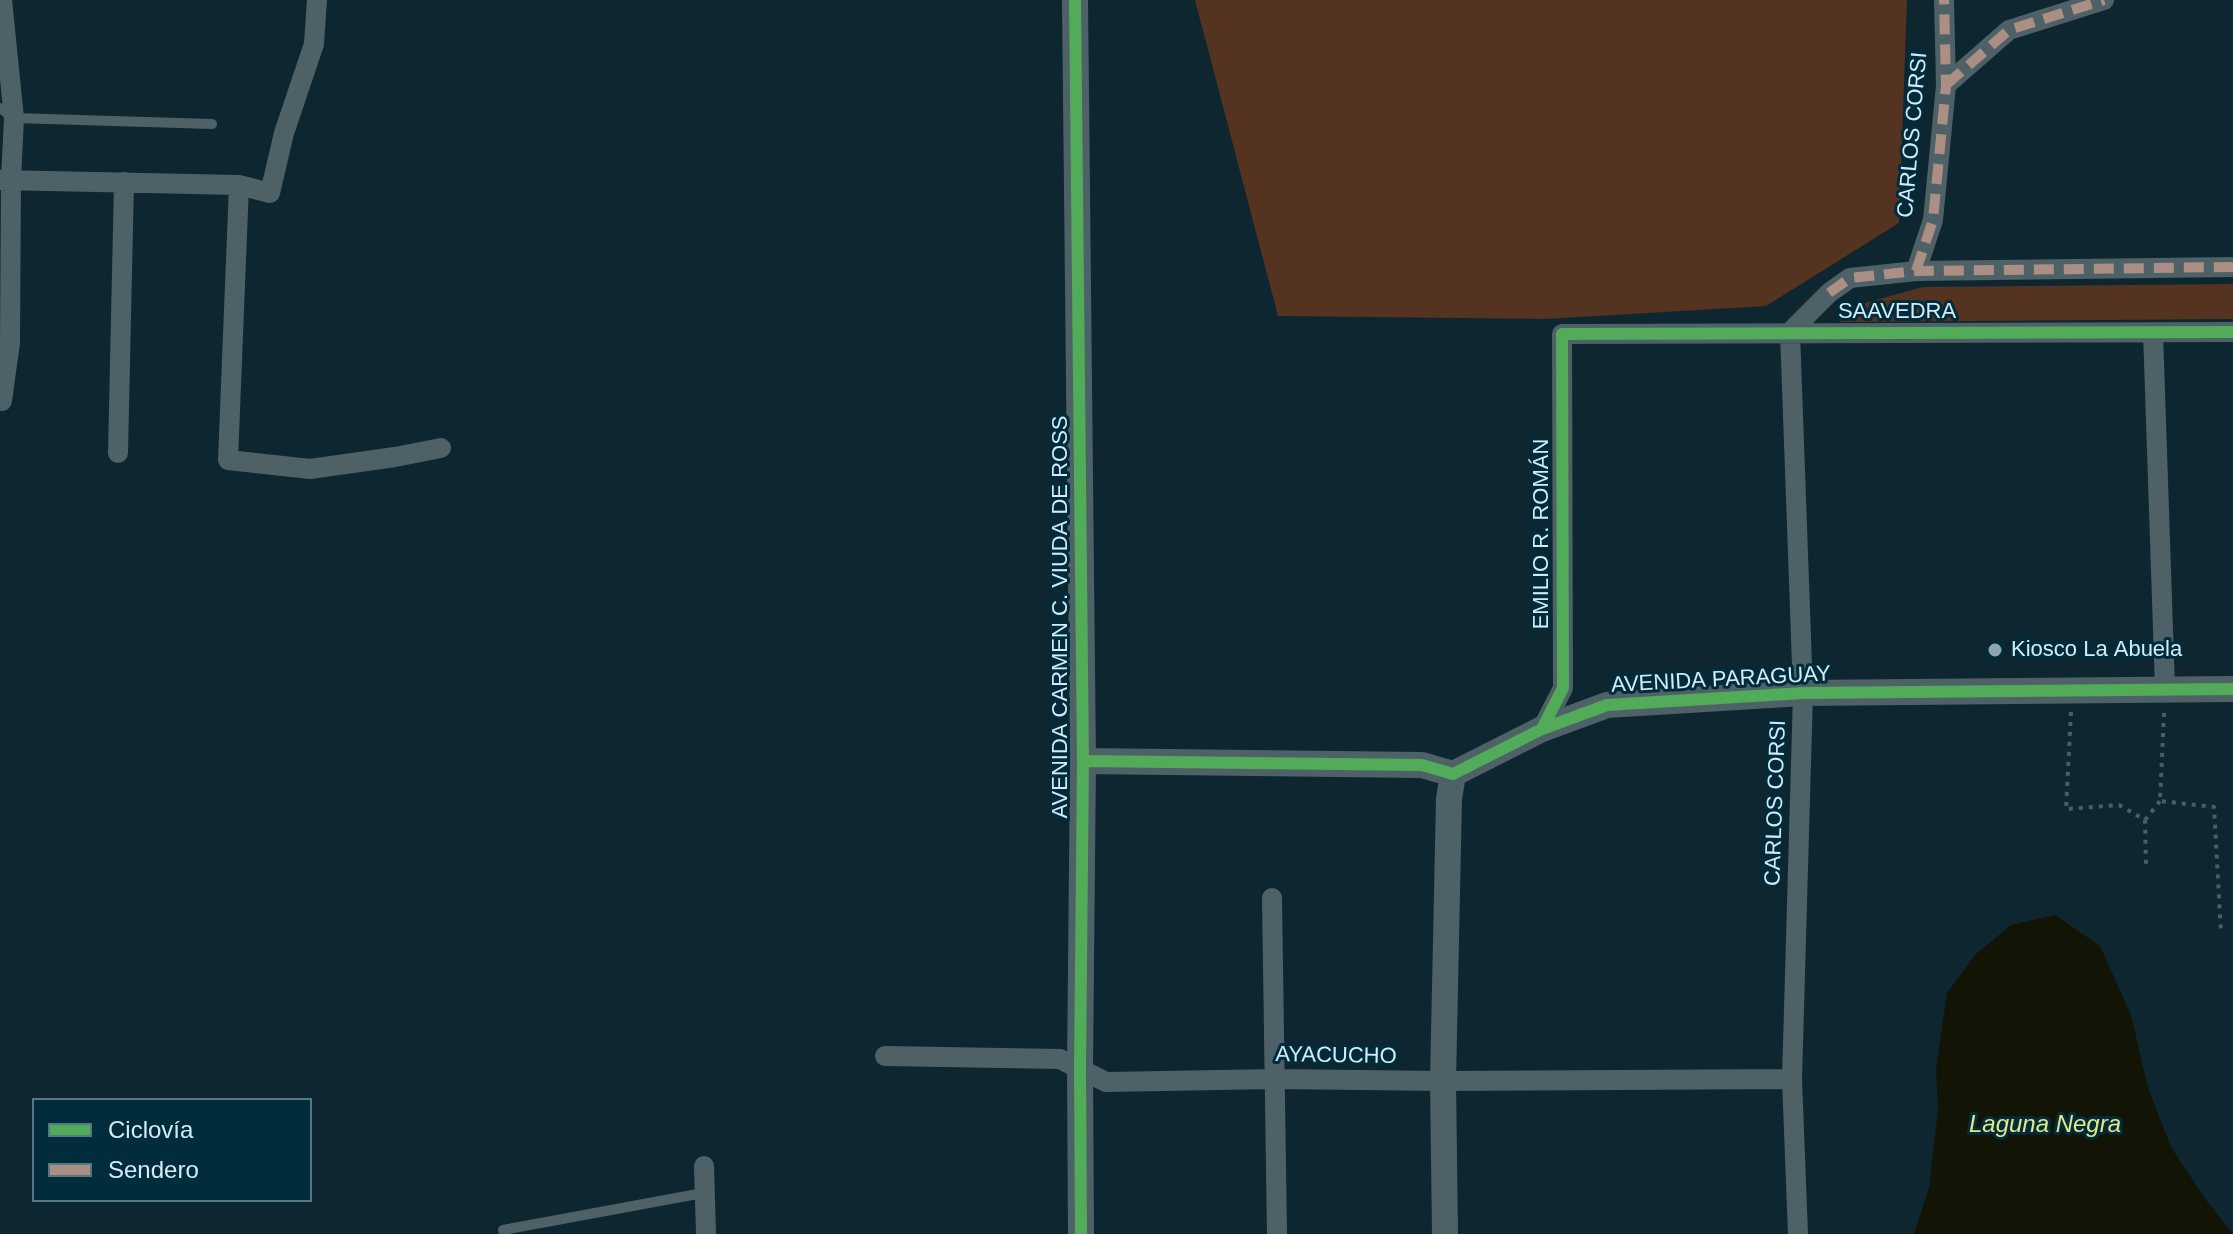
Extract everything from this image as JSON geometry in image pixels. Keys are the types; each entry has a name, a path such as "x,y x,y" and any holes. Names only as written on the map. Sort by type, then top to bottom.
{"street":[{"path":"2,0 7,113 2,401"},
{"path":"5,180 239,185 270,193 284,133 314,44 317,0"},
{"name":"AVENIDA CARMEN C. VIUDA DE ROSS","path":"1075,0 1083,761 1081,1234"},
{"name":"CARLOS CORSI","path":"1916,271 1933,220 1946,85 1944,0"},
{"path":"1946,85 2009,30 2104,0"},
{"path":"118,453 124,182"},
{"path":"239,185 228,460 310,469 441,448"},
{"name":"SAAVEDRA","path":"1790,332 1829,293 1850,278 1916,271 2233,267"},
{"name":"CARLOS CORSI","path":"1790,332 1803,693 1792,1079 1798,1234"},
{"path":"2153,332 2165,689"},
{"name":"SAAVEDRA","path":"1562,334 2233,332"},
{"name":"EMILIO R. ROMÁN","path":"1542,729 1563,688 1562,334"},
{"name":"AVENIDA PARAGUAY","path":"1453,774 1542,729 1607,705 1803,693 2233,689"},
{"path":"1083,761 1422,765 1453,774 1449,799 1443,1081 1445,1234"},
{"path":"1272,898 1277,1234"},
{"name":"AYACUCHO","path":"885,1056 1060,1059 1106,1082 1792,1079"},
{"path":"704,1166 706,1234"}],"lane":[{"path":"7,113 212,124"},
{"path":"503,1230 703,1193"}],"path":[{"path":"2072,689 2066,809 2119,805 2145,820"},
{"path":"2146,865 2145,820 2160,801 2165,689"},
{"path":"2160,801 2214,807 2221,933"}],"shaded area":[{"path":"1195,0 1907,0 1899,223 1766,306 1546,319 1278,316"},
{"path":"2233,284 2233,319 1839,322 1865,303 1923,287"}],"water":[{"name":"Laguna Negra","path":"2055,915 2100,946 2131,1015 2148,1088 2171,1147 2233,1234 1914,1234 1929,1188 1938,1110 1936,1070 1947,993 1976,954 2011,925"}],"marked path":[{"path":"1916,271 1933,220 1946,85 1944,0"},
{"path":"1946,85 2009,30 2104,0"},
{"path":"1829,293 1850,278 1916,271 2233,267"}],"cycle path":[{"path":"1075,0 1083,761 1081,1234"},
{"path":"1542,729 1563,688 1562,334 2233,332"},
{"path":"1083,761 1422,765 1453,774 1542,729 1607,705 1803,693 2233,689"}],"place":[{"name":"Kiosco La Abuela","path":"1995,650"}]}
